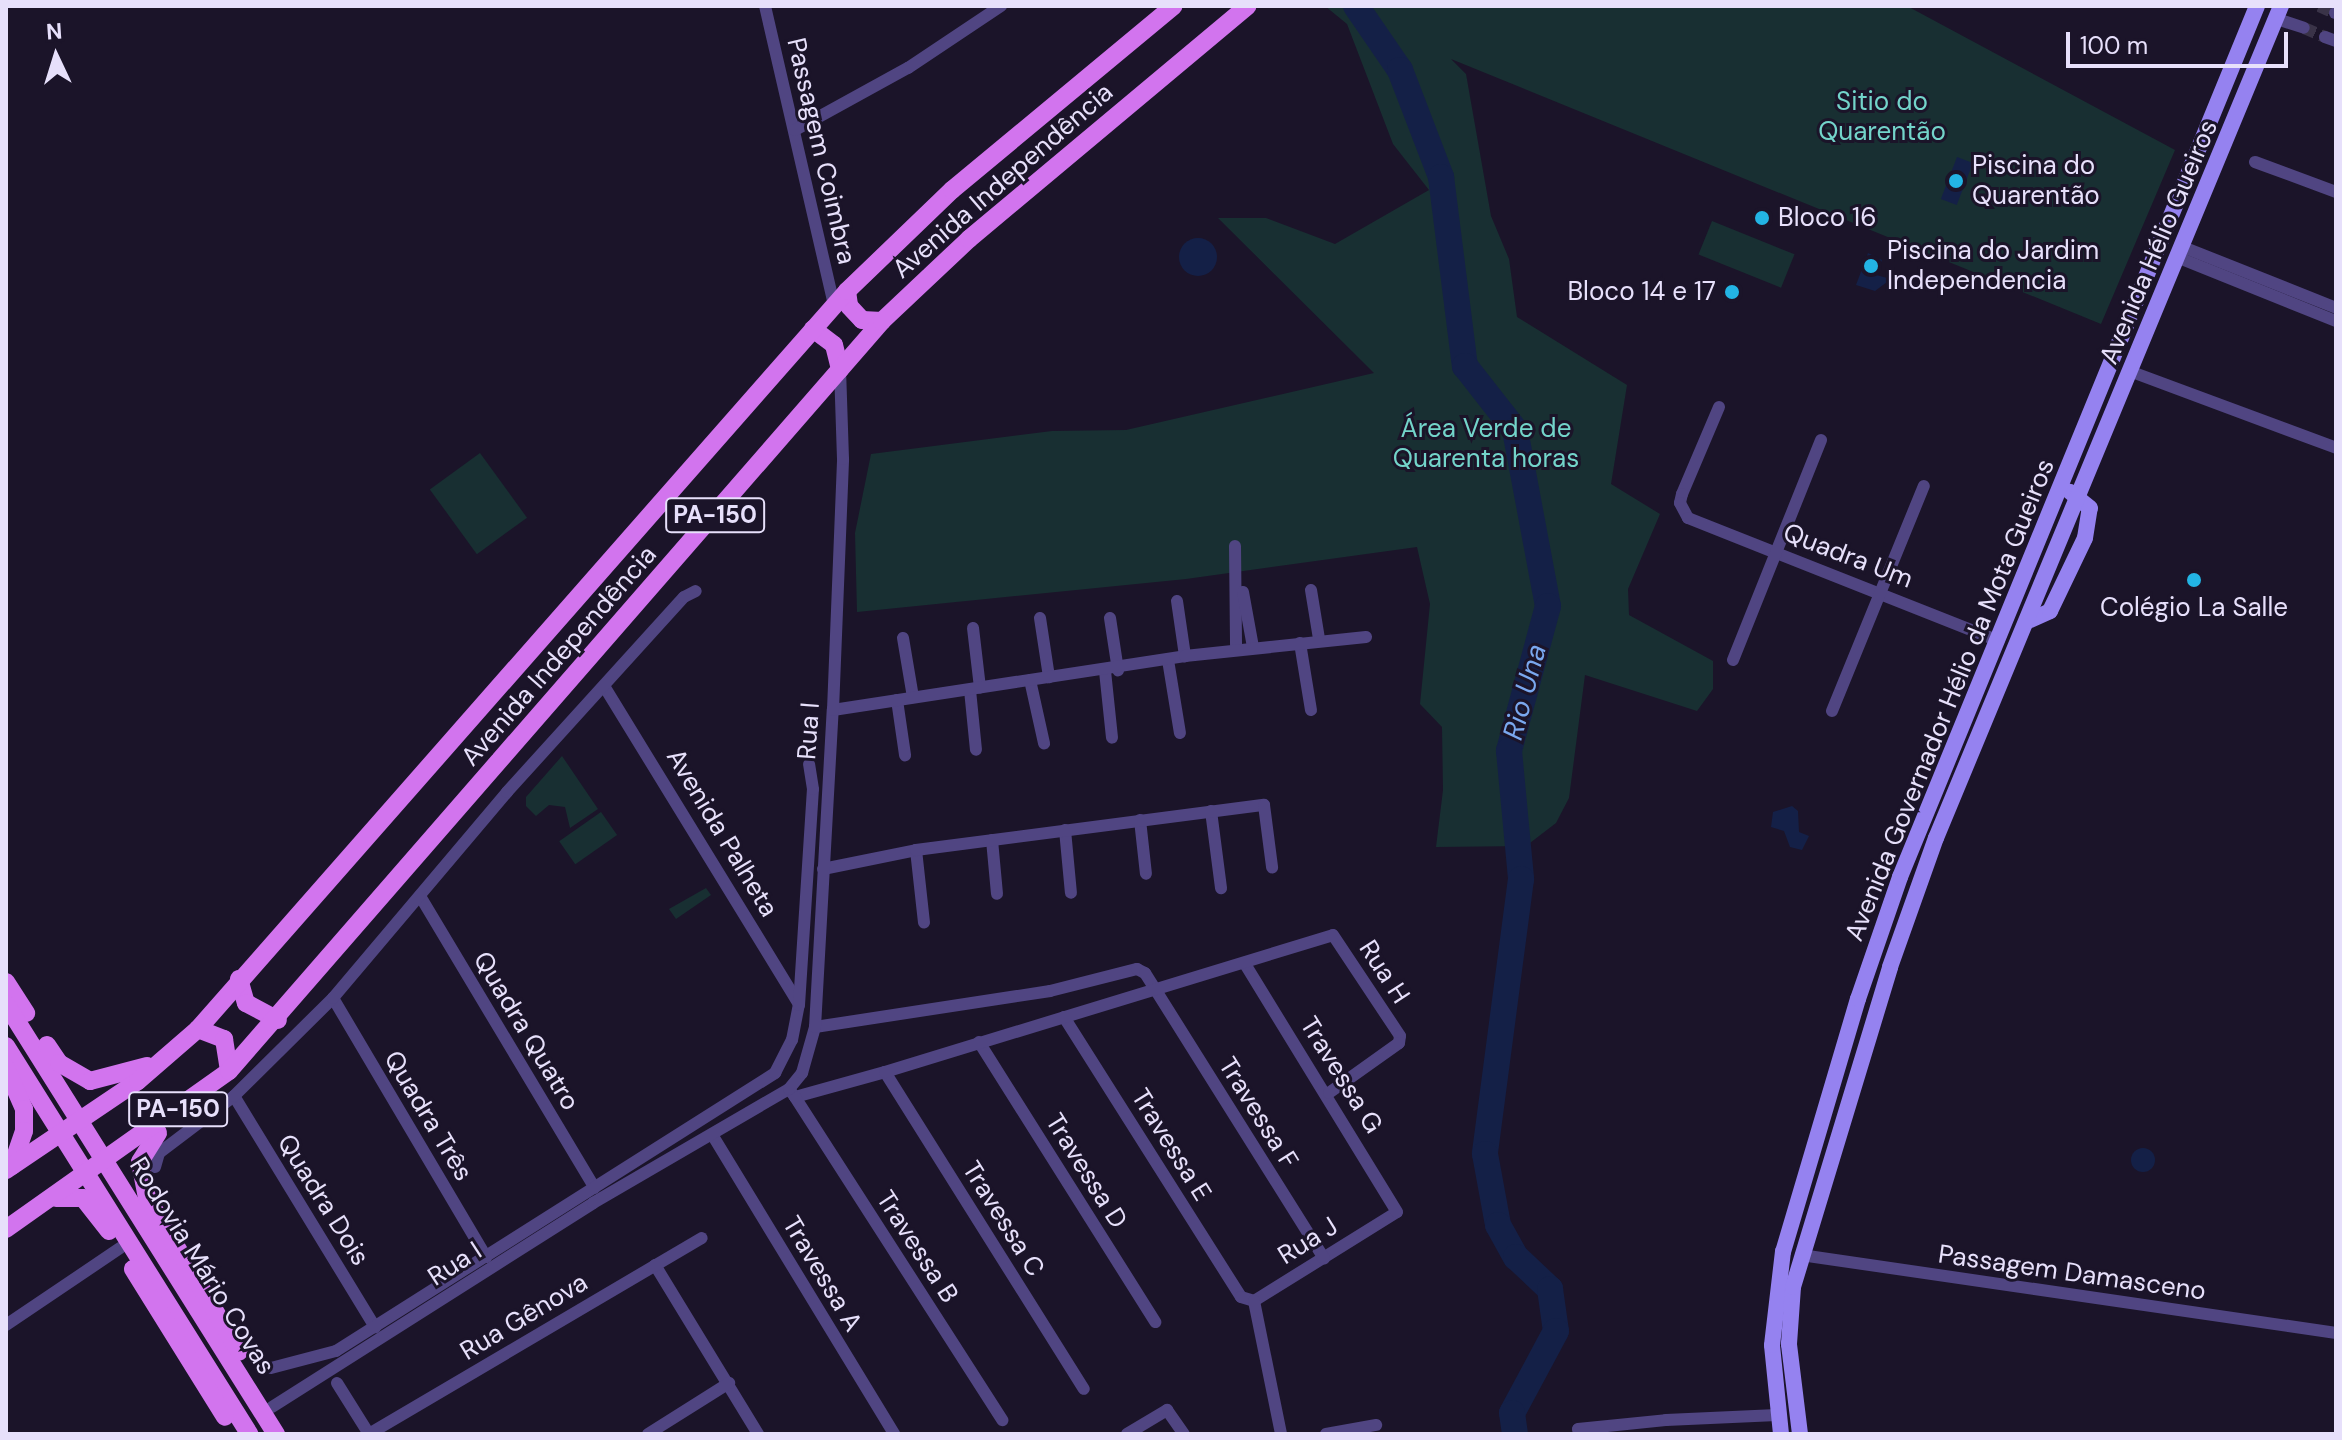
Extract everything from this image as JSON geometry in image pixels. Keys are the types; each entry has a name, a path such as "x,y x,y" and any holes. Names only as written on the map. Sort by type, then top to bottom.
{"main road":[{"name":"Avenida Independência","path":"9,1168 171,1055 198,1029 847,291 952,190 1174,6"},
{"name":"Avenida Independência","path":"6,1229 127,1147 229,1071 278,1020 882,321 969,239 1248,6"},
{"name":"Avenida Governador Hélio da Mota Gueiros","path":"1781,1434 1772,1345 1783,1252 1873,953 2257,6"},
{"name":"Avenida Hélio Gueiros","path":"2078,496 2279,12"},
{"path":"847,291 849,306 862,320 882,321"},
{"path":"813,329 834,345 840,369"},
{"path":"2061,489 2078,496"},
{"name":"Avenida Governador Hélio da Mota Gueiros","path":"1800,1434 1789,1344 1801,1255 1913,901 2028,621 2050,611 2076,561 2091,516 2087,502 2078,496"},
{"path":"239,979 254,1011 278,1020"},
{"path":"6,982 59,1063 73,1075 90,1081 111,1079 171,1055"},
{"name":"Rodovia Mário Covas","path":"6,1004 266,1408 276,1434"},
{"path":"198,1029 224,1039 229,1071"},
{"name":"Rodovia Mário Covas","path":"6,1046 242,1430"},
{"path":"6,1068 24,1109 24,1131 9,1168"},
{"path":"196,1096 146,1144 140,1162 141,1182 266,1408 284,1434"},
{"path":"49,1199 68,1194 83,1198 242,1430"}],"street":[{"name":"Passagem Coimbra","path":"765,6 834,306"},
{"path":"795,130 908,68 1001,6"},
{"path":"2279,12 2304,28"},
{"path":"2255,162 2336,192"},
{"path":"2181,252 2336,308"},
{"path":"2181,252 2336,321"},
{"name":"Rua I","path":"792,1093 802,1073 815,1027 843,459 840,369"},
{"path":"2132,372 2336,448"},
{"name":"Quadra Um","path":"1719,407 1682,494 1683,512 1998,641"},
{"path":"1733,660 1821,440"},
{"path":"1832,711 1924,486"},
{"path":"1235,546 1236,650"},
{"path":"1311,590 1319,639"},
{"path":"155,1167 159,1153 234,1096 333,998 604,686 684,597 696,591"},
{"path":"1243,592 1253,647"},
{"path":"1177,601 1185,656"},
{"path":"1040,618 1049,677"},
{"path":"1110,618 1112,738"},
{"path":"973,628 976,750"},
{"path":"833,710 1111,670 1185,656 1319,639 1366,637"},
{"path":"903,638 913,697"},
{"path":"1300,643 1311,710"},
{"path":"1168,660 1180,733"},
{"path":"1030,680 1044,743"},
{"name":"Avenida Palheta","path":"604,686 799,1005"},
{"path":"897,700 905,755"},
{"path":"271,1368 322,1358 375,1327 775,1073 792,1040 799,1005 813,789 809,764"},
{"path":"823,869 916,850 1264,805 1272,867"},
{"path":"1211,811 1221,888"},
{"path":"1140,820 1146,874"},
{"path":"1065,830 1071,893"},
{"path":"992,840 997,894"},
{"path":"916,850 924,923"},
{"name":"Quadra Quatro","path":"420,896 595,1188"},
{"name":"Rua I","path":"266,1408 593,1203 792,1093 885,1072 1333,935"},
{"name":"Rua H","path":"1329,1093 1399,1043 1400,1036 1333,935"},
{"name":"Travessa G","path":"1245,964 1329,1093 1397,1212"},
{"path":"815,1027 1050,991 1137,969 1156,991"},
{"name":"Travessa F","path":"1156,991 1324,1258"},
{"name":"Quadra Três","path":"333,998 486,1257"},
{"name":"Travessa E","path":"1064,1017 1241,1297 1254,1301"},
{"name":"Travessa D","path":"979,1042 1155,1322"},
{"name":"Travessa C","path":"885,1072 1084,1389"},
{"name":"Travessa B","path":"792,1093 1002,1420"},
{"name":"Quadra Dois","path":"234,1096 375,1327"},
{"name":"Travessa A","path":"713,1136 894,1434"},
{"name":"Rua J","path":"1254,1301 1397,1212"},
{"name":"Rua Gênova","path":"369,1434 702,1238"},
{"path":"6,1325 120,1248"},
{"name":"Passagem Damasceno","path":"1801,1255 2336,1333"},
{"path":"655,1265 758,1434"},
{"path":"1254,1301 1281,1434"},
{"path":"337,1383 369,1434"},
{"path":"648,1434 729,1383"},
{"path":"1127,1434 1167,1410 1184,1434"},
{"path":"1580,1434 1578,1429 1666,1420 1777,1415"},
{"path":"1666,1420 1672,1434"},
{"path":"1326,1434 1376,1425"}],"green space":[{"name":"Área Verde de Quarenta horas","path":"1325,6 1907,6 2175,150 2101,324 1451,59 1466,74 1491,216 1509,259 1517,317 1627,385 1611,484 1660,514 1628,589 1629,615 1713,661 1713,689 1697,711 1585,675 1569,798 1556,823 1526,846 1436,847 1443,790 1442,727 1420,704 1430,604 1417,547 1186,579 857,612 855,533 871,454 1052,431 1126,430 1374,373 1218,218 1266,218 1335,244 1429,190 1393,144 1347,24"},
{"path":"1712,221 1795,254 1781,288 1699,254"},
{"path":"480,453 527,518 477,554 430,489"},
{"path":"562,756 598,809 570,828 565,807 549,805 536,816 526,806 526,797"},
{"path":"601,812 617,835 575,864 559,841"},
{"path":"706,888 711,895 676,919 669,909"}],"water":[{"name":"Piscina do Quarentão","path":"1957,157 1973,163 1957,205 1941,199"},
{"path":"1198,238 1212,243 1217,257 1212,271 1198,276 1184,271 1179,257 1184,243"},
{"name":"Piscina do Jardim Independencia","path":"1868,253 1882,260 1876,275 1891,279 1875,291 1856,285"},
{"path":"1792,806 1798,811 1799,832 1809,836 1802,850 1790,847 1784,831 1771,827 1773,812"},
{"path":"2143,1148 2154,1155 2155,1160 2148,1171 2143,1172 2132,1165 2131,1160 2138,1149"}],"waterway":[{"name":"Rio Una","path":"1356,6 1400,70 1441,177 1465,366 1515,430 1548,606 1509,751 1521,879 1485,1154 1498,1225 1516,1257 1550,1289 1556,1331 1512,1413 1515,1434"}],"tunnel":[{"path":"2319,6 2335,13"},
{"path":"2304,28 2325,37"}],"place":[{"name":"Piscina do Quarentão","path":"1956,181"},
{"name":"Bloco 16","path":"1762,218"},
{"name":"Piscina do Jardim Independencia","path":"1871,266"},
{"name":"Bloco 14 e 17","path":"1732,292"},
{"name":"Colégio La Salle","path":"2194,580"}],"park label":[{"name":"Sitio do Quarentão","path":"1882,117"}]}
